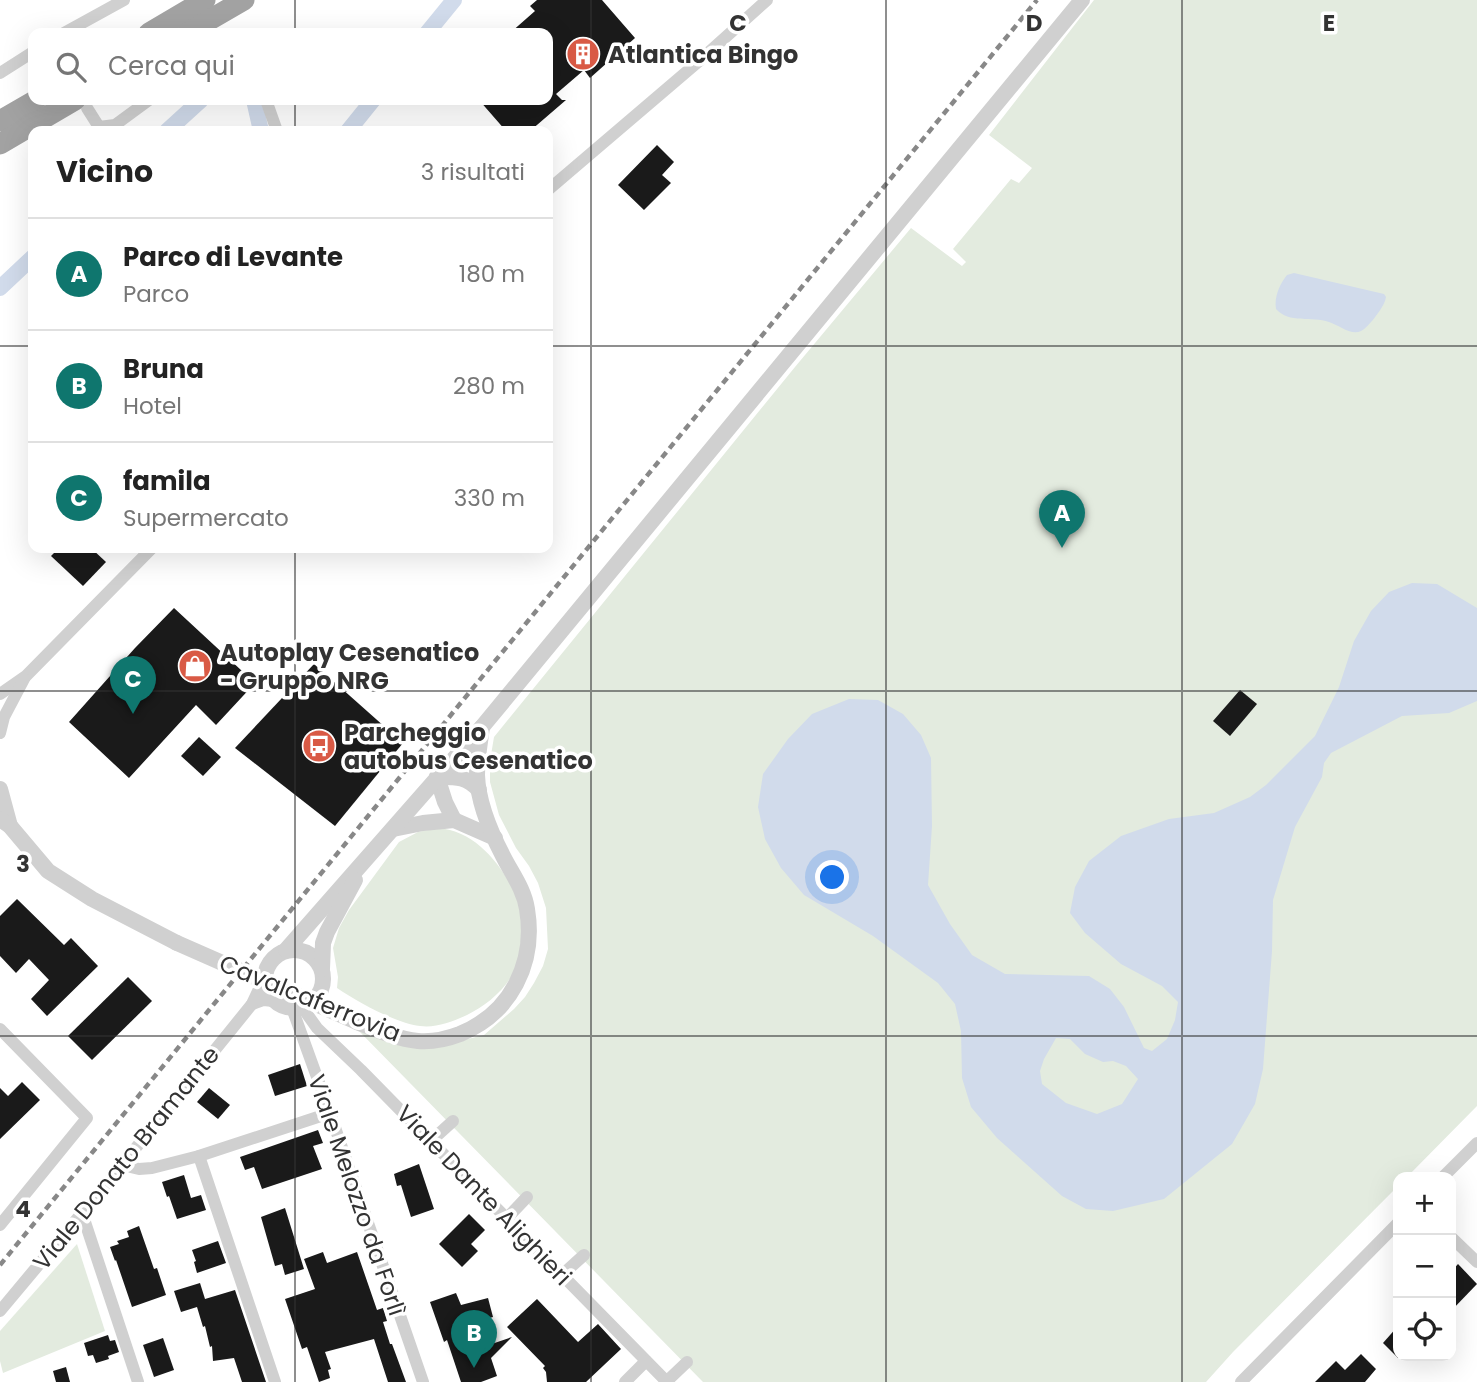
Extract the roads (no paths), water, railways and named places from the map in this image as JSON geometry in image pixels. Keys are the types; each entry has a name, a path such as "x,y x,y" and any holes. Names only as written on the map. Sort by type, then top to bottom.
{"highway":[{"path":"157,28 205,0"},
{"path":"196,28 244,0"},
{"path":"0,121 28,105"},
{"path":"36,126 79,105"},
{"path":"0,144 28,130"}],"street":[{"path":"73,28 124,0"},
{"path":"553,186 766,0"},
{"path":"286,950 482,727 1082,0"},
{"path":"0,73 28,55"},
{"path":"82,105 98,126"},
{"path":"107,126 115,125 142,105"},
{"path":"268,105 275,126"},
{"path":"0,694 26,676 147,553"},
{"path":"0,733 4,717 26,676"},
{"name":"Cavalcaferrovia","path":"5,823 48,871 92,899 177,943 357,1023 396,1037 420,1041 439,1039 476,1027 509,998 518,982 529,949 527,906 517,879 503,857 484,812 479,790 477,773 482,727"},
{"path":"437,777 459,778 471,782 479,790"},
{"path":"437,777 454,820"},
{"path":"0,789 5,823"},
{"path":"393,829 423,822 454,820 495,838"},
{"path":"322,970 323,943 327,932 364,862"},
{"path":"295,949 312,955 322,970 324,979 318,997 297,1008 282,1006 274,1001 265,985 265,976 271,960 286,950 295,949"},
{"name":"Viale Donato Bramante","path":"0,1311 252,1003 265,976"},
{"path":"252,1003 274,1001"},
{"name":"Viale Melozzo da Forlì","path":"297,1008 330,1113 423,1382"},
{"name":"Viale Dante Alighieri","path":"297,1008 667,1382"},
{"path":"0,1029 87,1118 0,1225"},
{"path":"122,1165 145,1169 199,1156 330,1113"},
{"path":"431,1141 453,1121"},
{"path":"1448,1172 1477,1143"},
{"path":"199,1156 275,1382"},
{"path":"507,1218 527,1197"},
{"path":"82,1213 138,1382"},
{"path":"1247,1380 1393,1228"},
{"path":"1456,1242 1477,1262"},
{"path":"562,1275 584,1255"},
{"path":"625,1382 646,1361"},
{"path":"667,1382 687,1362"}],"water":[{"path":"1294,273 1384,294 1385,301 1371,322 1357,332 1322,320 1287,317 1276,309 1276,299 1284,279"},
{"path":"1412,583 1437,584 1477,608 1477,701 1449,713 1402,716 1331,753 1324,763 1322,777 1295,827 1273,900 1263,1069 1255,1104 1232,1144 1164,1199 1113,1211 1086,1209 1062,1196 997,1138 971,1107 962,1078 961,1031 955,1004 938,983 873,936 804,895 781,868 765,839 758,807 763,774 788,739 812,714 849,699 878,700 903,714 921,735 931,758 932,826 928,885 950,924 972,955 1005,974 1089,976 1110,989 1124,1007 1144,1048 1152,1051 1167,1039 1175,1020 1178,1002 1162,986 1121,964 1085,933 1070,913 1075,887 1089,861 1121,836 1169,819 1214,813 1250,797 1266,785 1315,736 1339,687 1354,641 1371,611 1389,592","holes":["1056,1038 1070,1039 1085,1054 1103,1062 1113,1061 1126,1066 1138,1079 1122,1104 1097,1114 1066,1103 1042,1084 1040,1071"]}],"waterway":[{"path":"431,28 454,0"},
{"path":"172,126 196,105"},
{"path":"255,105 260,126"},
{"path":"352,126 369,105"},
{"path":"0,288 28,262"}],"railway":[{"path":"0,1265 1037,0"}],"place":[{"name":"Atlantica Bingo","path":"583,54"},
{"name":"Parco di Levante","path":"1062,548"},
{"name":"Autoplay Cesenatico - Gruppo NRG","path":"195,666"},
{"name":"famila","path":"133,714"},
{"name":"Parcheggio autobus Cesenatico","path":"319,746"},
{"name":"Bruna","path":"474,1368"}]}
